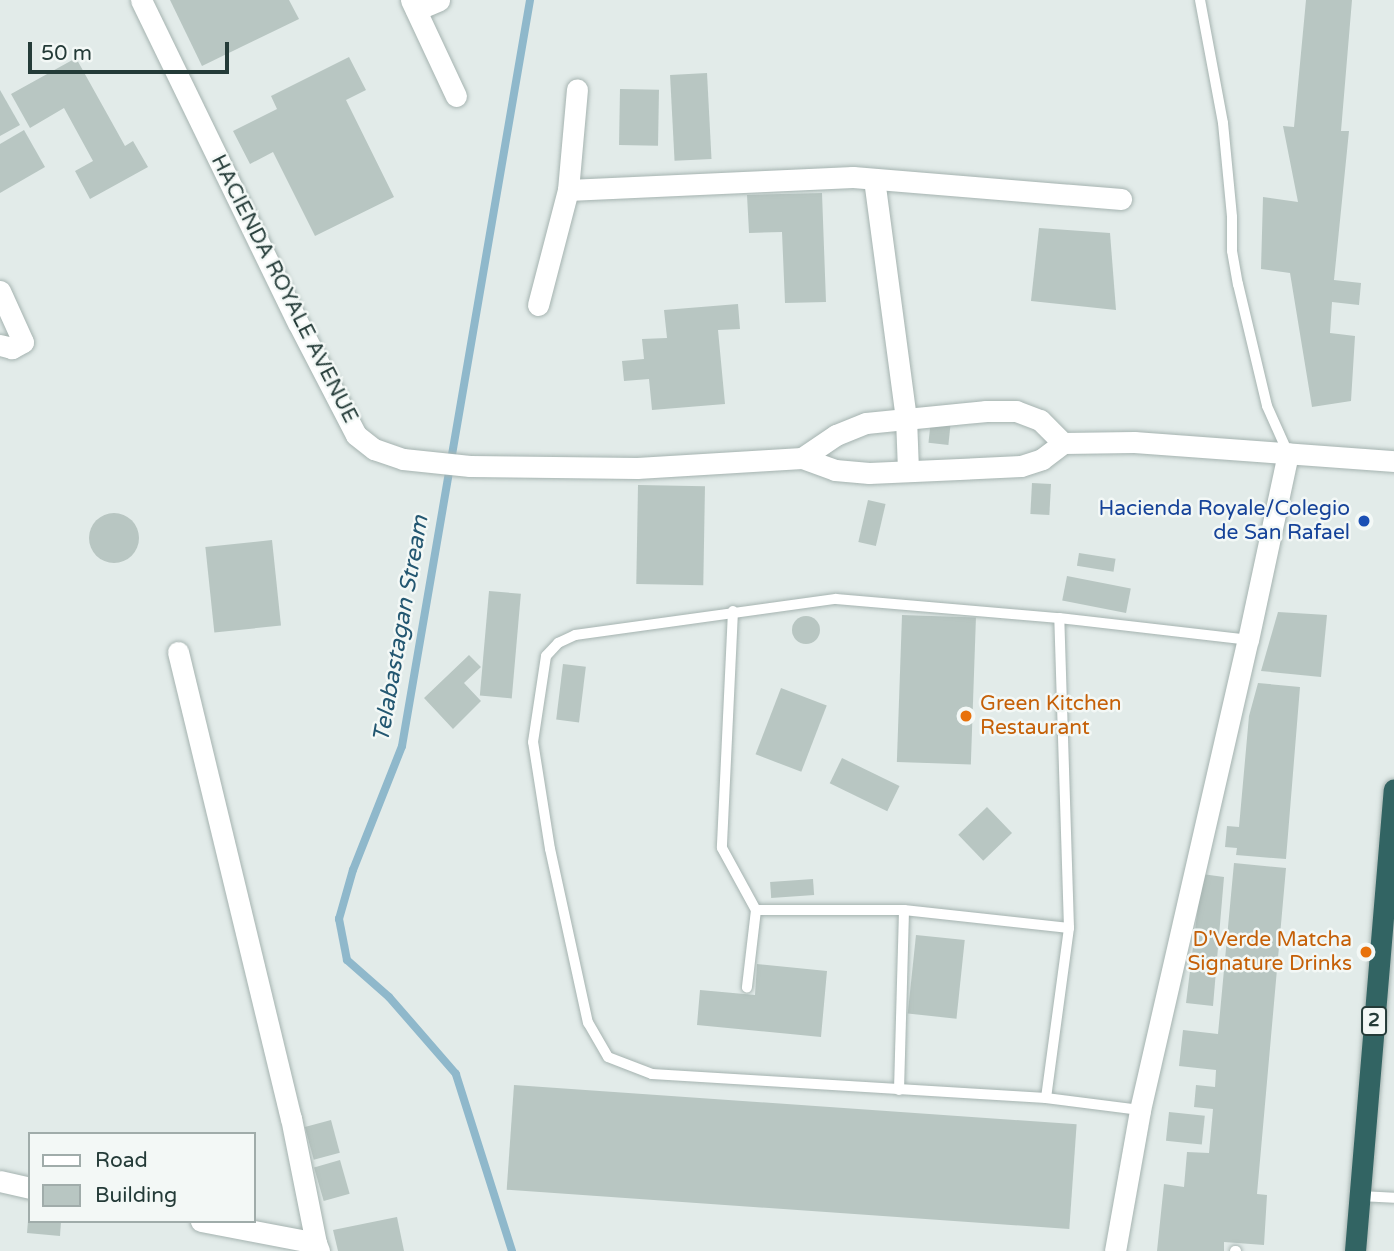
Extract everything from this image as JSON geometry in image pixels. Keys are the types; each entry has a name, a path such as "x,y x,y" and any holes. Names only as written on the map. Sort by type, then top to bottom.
{"highway":[{"name":"2","path":"1355,1251 1394,790"}],"street":[{"name":"HACIENDA ROYALE AVENUE","path":"141,0 298,323 356,435 374,449 403,459 470,466 637,468 802,458 835,470 869,473 1021,466 1042,459 1063,443"},
{"path":"439,0 414,5 456,96"},
{"path":"538,304 568,190 577,89"},
{"path":"568,190 874,179 1121,199"},
{"path":"874,179 906,418 908,471"},
{"path":"0,291 23,342 12,348 0,345"},
{"path":"802,458 836,435 866,423 1016,411 1040,420 1063,443 1134,442 1394,461"},
{"path":"1115,1251 1140,1110 1248,640 1287,453"},
{"path":"178,652 291,1118 318,1247 210,1223"},
{"path":"0,1181 28,1188"}],"lane":[{"path":"1200,0 1223,123 1232,217 1232,251 1238,285 1267,406 1287,453"},
{"path":"1140,1110 1046,1098 652,1074 608,1057 589,1023 550,849 533,742 547,656 558,643 575,635 836,598 1059,618 1248,640"},
{"path":"733,611 722,848 756,910 747,987"},
{"path":"1046,1098 1069,928 1059,618"},
{"path":"756,910 904,910 1069,928"},
{"path":"899,1090 904,910"},
{"path":"1360,1196 1394,1198"}],"building":[{"path":"170,0 289,0 299,19 202,66"},
{"path":"1306,0 1352,0 1341,131 1349,131 1334,280 1361,283 1359,305 1332,302 1330,333 1355,336 1351,401 1312,407 1290,273 1261,269 1263,197 1298,202 1283,126 1294,127"},
{"path":"349,57 366,90 346,100 394,197 315,236 273,152 250,164 233,131 277,109 271,96"},
{"path":"76,58 125,146 133,141 148,167 90,199 75,171 93,161 64,108 30,128 11,94"},
{"path":"707,73 712,159 675,161 670,75"},
{"path":"620,89 659,90 658,146 619,145"},
{"path":"0,90 20,125 0,136"},
{"path":"24,130 45,167 0,193 0,144"},
{"path":"822,193 826,302 785,303 782,232 749,233 747,195"},
{"path":"1039,228 1110,233 1116,310 1031,301"},
{"path":"738,304 740,329 718,330 725,404 652,410 649,379 624,381 622,361 644,359 642,339 667,338 664,310"},
{"path":"931,419 951,421 948,445 928,443"},
{"path":"1032,483 1051,484 1049,515 1030,514"},
{"path":"638,485 705,486 703,585 636,584"},
{"path":"868,500 886,504 876,546 858,542"},
{"path":"114,513 132,520 139,538 132,556 114,563 96,556 89,538 96,520"},
{"path":"272,540 281,626 214,633 205,547"},
{"path":"1079,553 1116,559 1114,572 1077,566"},
{"path":"1067,576 1131,588 1126,613 1062,601"},
{"path":"489,591 521,594 512,698 480,696"},
{"path":"1278,612 1327,615 1321,677 1261,671"},
{"path":"902,615 976,618 971,764 897,762"},
{"path":"806,616 816,620 820,630 816,640 806,644 796,640 792,630 796,620"},
{"path":"469,655 481,667 464,683 481,701 453,729 424,698"},
{"path":"563,664 586,667 579,722 556,720"},
{"path":"1258,683 1300,687 1286,859 1236,855 1237,848 1225,847 1227,826 1239,827 1249,716"},
{"path":"781,688 827,706 801,772 756,754"},
{"path":"842,758 900,786 887,811 830,783"},
{"path":"987,807 1012,833 983,861 958,835"},
{"path":"1234,863 1286,868 1257,1194 1267,1195 1264,1245 1224,1242 1224,1251 1157,1251 1164,1184 1184,1187 1187,1152 1209,1153 1213,1109 1194,1107 1196,1085 1215,1087 1216,1070 1179,1066 1183,1030 1218,1034"},
{"path":"1202,874 1224,877 1213,1006 1186,1003"},
{"path":"813,879 814,895 771,898 770,882"},
{"path":"916,935 965,940 956,1019 908,1014"},
{"path":"757,964 827,971 821,1037 697,1025 700,990 755,995"},
{"path":"514,1085 1077,1124 1069,1229 507,1190"},
{"path":"1169,1112 1205,1116 1202,1145 1166,1141"},
{"path":"331,1120 340,1153 314,1160 305,1127"},
{"path":"340,1160 350,1194 324,1201 314,1167"},
{"path":"397,1217 404,1251 338,1251 333,1230"},
{"path":"28,1221 61,1223 60,1236 27,1233"}],"waterway":[{"name":"Telabastagan Stream","path":"512,1251 456,1074 389,997 347,960 339,919 353,870 402,746 530,0"}],"place":[{"name":"Hacienda Royale/Colegio de San Rafael","path":"1364,521"},
{"name":"Green Kitchen Restaurant","path":"966,716"},
{"name":"D'Verde Matcha Signature Drinks","path":"1366,952"}]}
